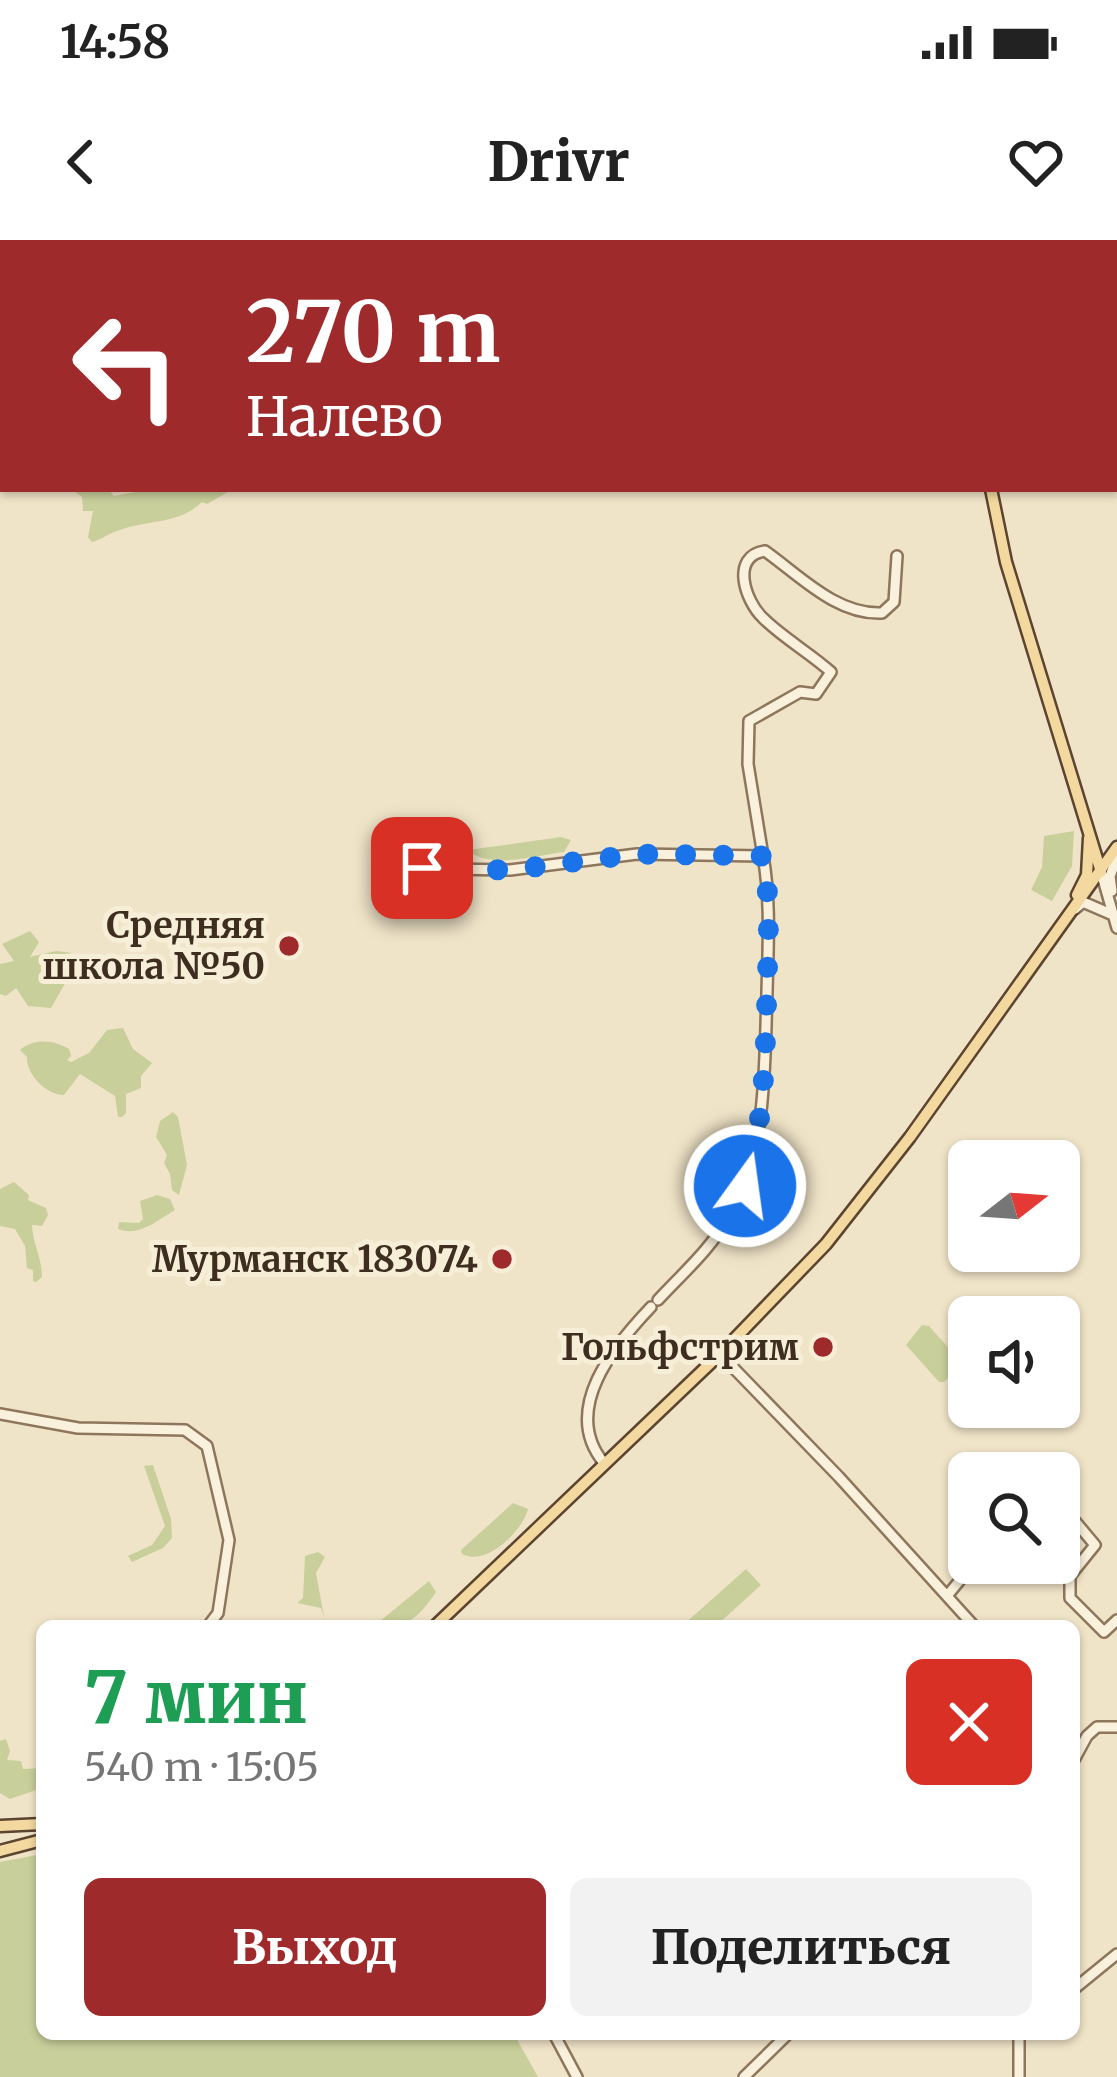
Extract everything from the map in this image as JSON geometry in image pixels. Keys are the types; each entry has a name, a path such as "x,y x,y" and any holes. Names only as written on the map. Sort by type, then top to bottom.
{"main road":[{"path":"992,492 1006,562 1101,872"},
{"path":"1066,916 1087,875 1090,829"},
{"path":"441,1620 788,1287 867,1193 1117,847"},
{"path":"0,1826 36,1824"},
{"path":"0,1851 36,1842"}],"street":[{"path":"604,1463 588,1434 597,1377 609,1354 718,1233 745,1186 756,1148 764,1095 767,881 748,764 749,721 800,692 816,694 831,672 755,609 742,580 745,561 752,553 765,551 810,587 868,614 882,614 894,602 897,556"},
{"path":"386,868 510,870 637,854 763,856"},
{"path":"1113,915 1111,876 1117,858"},
{"path":"1101,872 1117,928"},
{"path":"1066,916 1083,902 1113,915"},
{"path":"720,1354 968,1620"},
{"path":"0,1414 78,1428 185,1430 207,1446 230,1540 218,1612 212,1620"},
{"path":"1080,1528 1094,1545 1080,1566"},
{"path":"946,1596 956,1584"},
{"path":"1070,1584 1070,1598 1104,1632 1117,1620"},
{"path":"1080,1749 1097,1727 1117,1727"},
{"path":"1080,1730 1087,1736"},
{"path":"1080,1985 1116,1958"},
{"path":"557,2040 577,2077"},
{"path":"744,2077 782,2040"},
{"path":"1018,2040 1019,2077"}],"green space":[{"path":"75,492 111,492 114,496 228,492 183,515 116,531 92,542 88,537 93,511 83,511 82,497"},
{"path":"1074,831 1072,866 1052,901 1031,890 1042,867 1044,836"},
{"path":"561,837 571,840 564,852 527,858 487,859 468,850"},
{"path":"30,931 39,942 30,957 72,953 48,957 47,978 54,977 53,967 59,962 67,980 51,1008 28,1006 16,988 6,996 0,994 0,964 14,961 2,944"},
{"path":"123,1028 133,1049 152,1063 141,1076 141,1088 126,1094 122,1117 118,1117 115,1096 80,1074 64,1095 44,1087 20,1050 38,1042 57,1044 69,1049 67,1060 71,1062 89,1053 107,1030"},
{"path":"173,1112 187,1165 179,1195 172,1190 164,1163 167,1155 156,1137 160,1121"},
{"path":"14,1182 29,1195 28,1200 46,1208 48,1215 42,1226 32,1225 42,1270 36,1282 15,1229 0,1226 0,1189"},
{"path":"157,1195 170,1199 175,1210 141,1229 118,1229 119,1222 139,1223 143,1219 140,1201"},
{"path":"922,1325 929,1326 948,1347 948,1378 939,1382 906,1345"},
{"path":"153,1465 171,1519 172,1538 163,1548 132,1562 128,1556 152,1545 165,1526 144,1466"},
{"path":"513,1503 528,1509 508,1539 481,1556 462,1554 461,1550"},
{"path":"318,1552 325,1557 316,1573 324,1618 321,1608 297,1603 303,1598 305,1556"},
{"path":"746,1569 761,1585 723,1620 689,1620"},
{"path":"429,1581 436,1592 417,1616 381,1620"},
{"path":"6,1739 7,1760 21,1761 23,1769 36,1768 36,1790 10,1799 0,1793 0,1741"},
{"path":"36,1855 36,2040 517,2040 538,2077 0,2077 0,1862"}],"place":[{"name":"Средняя школа №50","path":"289,946"},
{"name":"Мурманск 183074","path":"502,1259"},
{"name":"Гольфстрим","path":"823,1347"}],"route":[{"path":"422,868 510,870 637,854 763,856 768,922 764,1095 745,1186"}]}
